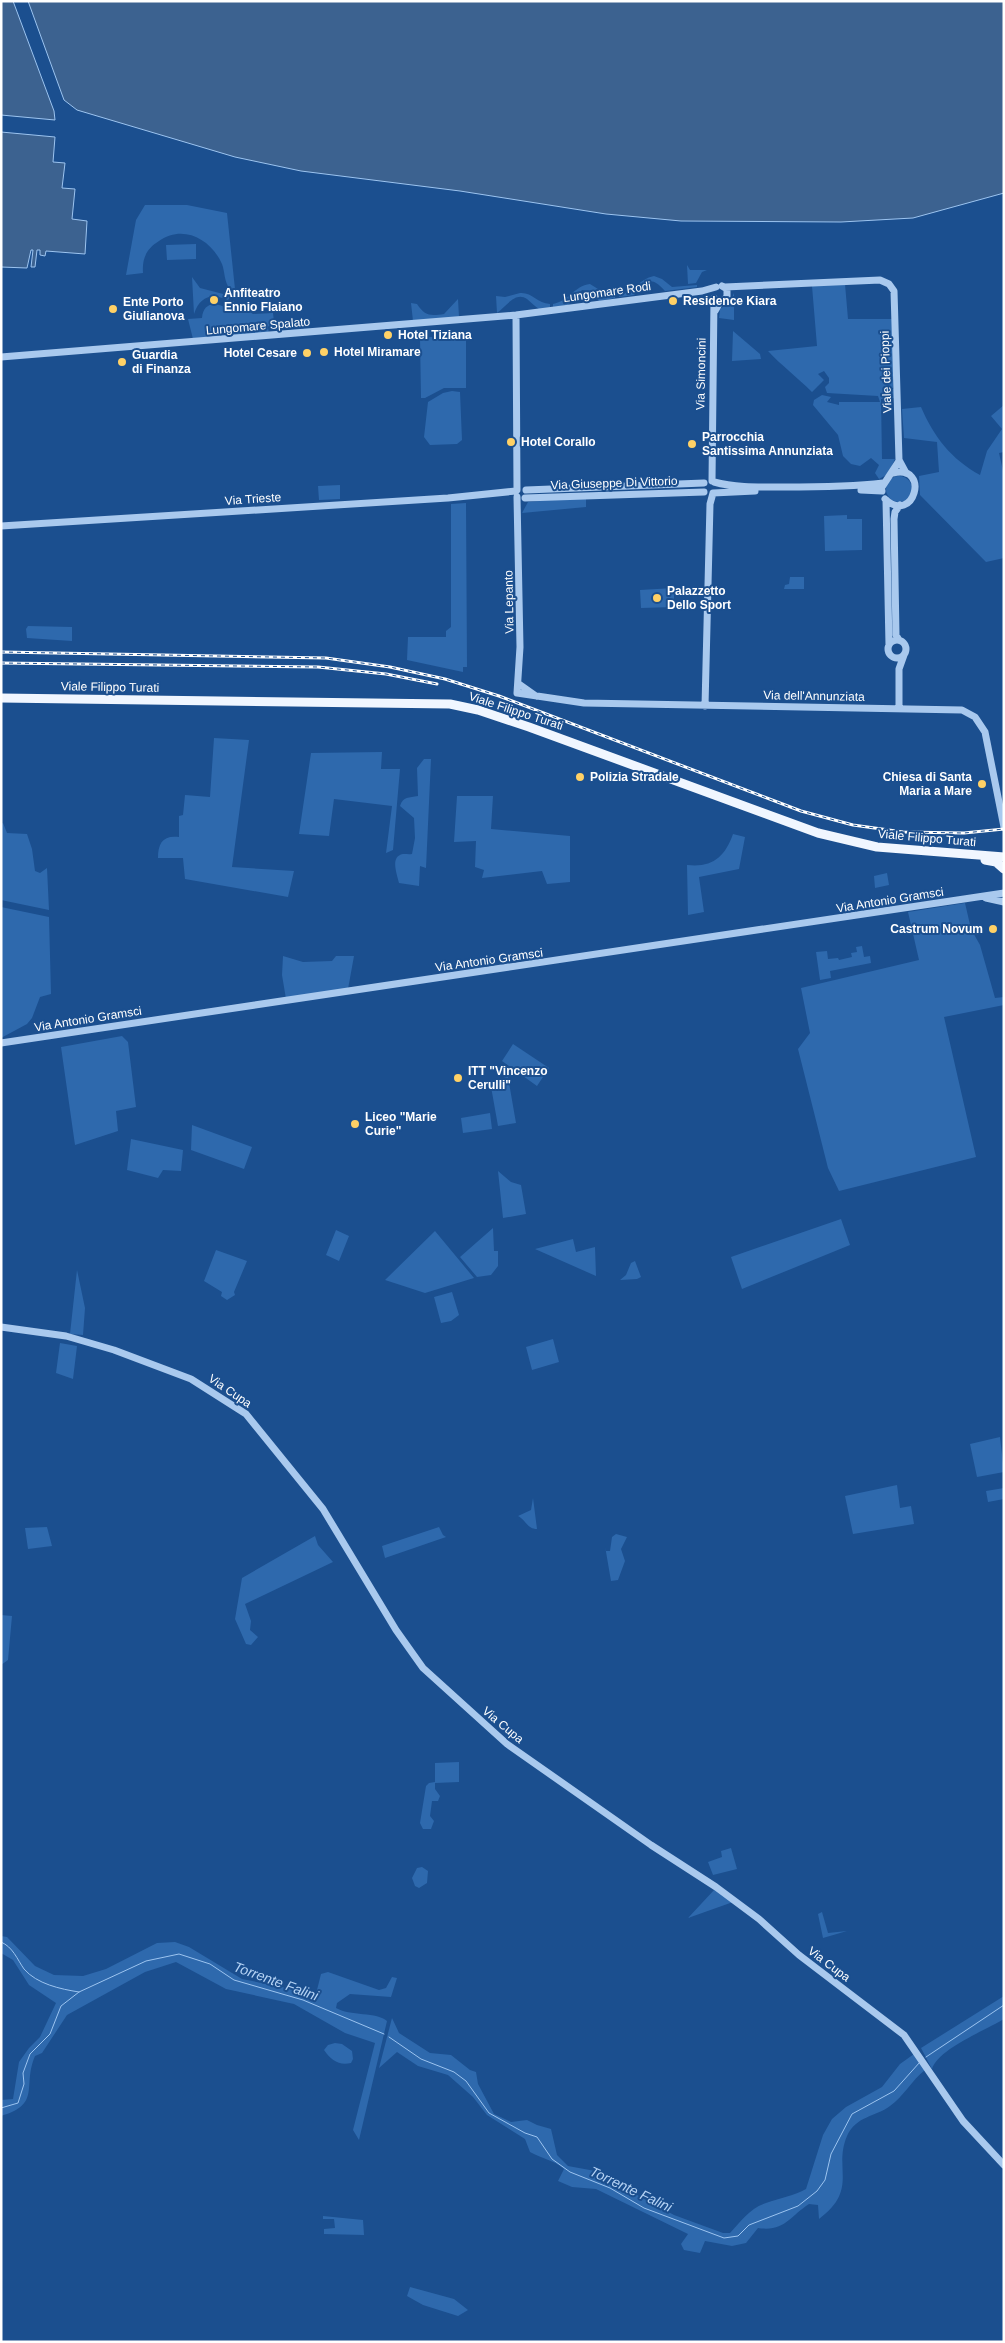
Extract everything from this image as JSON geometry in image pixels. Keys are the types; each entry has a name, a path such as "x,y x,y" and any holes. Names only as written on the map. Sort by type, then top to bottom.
{"main road":[{"name":"Viale Filippo Turati","path":"1,698 450,704 478,710 530,728 818,833 877,847 1004,857"},
{"path":"972,854 979,860 996,862 1004,869"}],"street":[{"name":"Viale dei Pioppi","path":"727,290 880,280 889,284 894,291 899,460"},
{"name":"Lungomare Rodi","path":"516,315 702,291 716,287 727,290"},
{"name":"Via Simoncini","path":"709,482 711,467 713,297 716,287"},
{"path":"714,312 721,301 726,299 727,290"},
{"path":"702,291 721,301"},
{"name":"Lungomare Spalato","path":"1,357 516,315"},
{"name":"Via Lepanto","path":"516,315 518,480 521,494 519,511 518,693"},
{"path":"898,708 899,669 906,646 896,635 888,507 882,491 883,482 893,473 899,460"},
{"path":"899,460 906,473 914,481 915,492 910,501 900,506 895,512 894,519 888,651 899,669"},
{"path":"893,473 906,473"},
{"path":"705,706 709,482"},
{"path":"709,482 716,488 709,493"},
{"name":"Via Giuseppe Di Vittorio","path":"521,494 709,482 730,485 804,487 868,486 883,482"},
{"name":"Via Giuseppe Di Vittorio","path":"521,494 882,491"},
{"name":"Via Trieste","path":"1,526 505,493 521,494"},
{"path":"886,500 900,506"},
{"path":"889,645 893,641 899,640"},
{"path":"892,656 899,658 904,655"},
{"name":"Via dell'Annunziata","path":"519,684 536,696"},
{"name":"Via dell'Annunziata","path":"518,693 584,704 962,710 974,717 982,725 988,741 1003,824"},
{"name":"Via Antonio Gramsci","path":"1,1043 980,897 1002,897"},
{"name":"Via Cupa","path":"1,1327 66,1336 114,1350 191,1379 246,1414 323,1509 396,1630 423,1668 506,1744 652,1845 716,1886 759,1919 799,1955 904,2035 963,2121 1004,2165"}],"shaded area":[{"path":"1,1 13,1 54,111 55,120 1,115"},
{"path":"28,1 1004,1 1004,193 913,218 841,222 681,221 606,214 460,191 301,171 235,157 77,110 64,100"},
{"path":"1,132 55,137 53,162 65,163 62,188 75,189 72,219 87,221 85,254 46,251 45,256 40,255 40,250 37,250 35,267 31,267 33,250 31,250 27,268 1,267"},
{"path":"145,205 187,205 227,213 235,289 230,289 228,286 222,264 211,247 204,241 187,234 168,236 159,241 151,247 146,255 143,263 143,273 126,275 136,220"},
{"path":"196,244 196,259 167,260 166,245"},
{"path":"687,265 690,270 707,270 702,272 696,283 688,284"},
{"path":"654,276 662,279 672,287 697,285 697,287 665,291 655,282 651,281 634,295 619,297 619,295 628,292 644,280"},
{"path":"192,277 200,288 231,296 228,300 217,297 207,298 200,303 194,314"},
{"path":"590,284 606,294 615,296 615,298 599,301 591,291 582,290 568,305 553,307 553,304 563,300 584,285"},
{"path":"845,284 848,319 892,319 895,369 893,369 893,388 887,389 894,389 895,398 881,399 882,459 895,459 888,474 879,479 875,473 879,465 871,458 860,466 851,464 843,456 838,435 813,405 814,400 822,395 831,397 827,402 839,405 839,402 880,402 878,396 827,393 825,387 829,383 829,378 824,371 818,374 824,380 812,392 768,351 817,346 812,286"},
{"path":"520,293 528,294 550,304 550,308 539,309 527,299 519,297 515,298 497,313 496,296 505,297"},
{"path":"734,293 734,320 719,318 720,309 730,302"},
{"path":"458,299 459,317 413,321 411,303 417,304 428,314 439,315 444,314"},
{"path":"233,301 253,314 273,313 274,322 268,327 269,334 193,339 188,319 202,318 204,310 210,305 213,304 226,308"},
{"path":"733,331 760,354 761,359 732,361"},
{"path":"466,334 466,388 444,388 425,398 421,398 420,338"},
{"path":"460,392 462,440 457,444 430,445 424,437 428,402 443,393"},
{"path":"1004,405 1004,452 999,453 1004,475 1004,558 986,562 920,495 919,476 939,472 937,442 904,438 902,409 921,407 944,446 960,462 980,475 987,451 1002,429 991,416"},
{"path":"899,476 908,480 912,489 908,498 899,502 890,498 886,489 890,480"},
{"path":"340,485 340,499 319,500 318,486"},
{"path":"586,498 586,507 522,513 528,502 540,501 540,499"},
{"path":"466,503 467,667 463,667 463,672 407,660 408,637 446,637 446,631 451,627 451,504"},
{"path":"847,515 847,519 862,519 862,550 825,551 824,516"},
{"path":"790,577 804,577 804,589 784,589 785,585 789,584"},
{"name":"Palazzetto Dello Sport","path":"674,588 674,607 641,608 640,590"},
{"path":"28,626 72,627 72,641 27,638 26,629"},
{"path":"214,738 249,740 232,867 294,871 288,897 185,879 183,858 158,858 162,841 169,837 179,837 179,816 183,815 185,795 210,797"},
{"path":"382,752 381,769 400,769 393,850 386,853 392,806 334,799 329,836 299,834 311,753"},
{"path":"424,759 431,759 426,868 420,866 419,886 399,883 395,864 397,857 400,855 412,854 415,838 414,818 400,806 405,799 418,796 417,768"},
{"path":"457,796 493,796 491,829 570,836 570,882 547,884 542,871 482,878 484,870 475,867 476,841 454,842"},
{"path":"3,823 7,833 27,834 32,849 35,871 40,873 47,868 49,910 1,900 1,824"},
{"path":"733,834 745,837 739,869 699,877 704,912 688,915 687,865 704,865 722,855"},
{"path":"887,873 889,885 875,888 874,876"},
{"path":"965,903 971,929 980,945 995,998 1004,997 1004,1005 944,1017 976,1157 839,1191 828,1168 798,1049 810,1033 801,988 919,960 908,912"},
{"path":"1,907 49,917 51,994 40,997 32,1018 27,1024 1,1038"},
{"path":"862,946 864,957 870,956 871,963 830,971 831,978 820,980 816,952 827,951 828,959 838,958 839,960 852,957 851,953 857,952 856,947"},
{"path":"283,956 303,962 332,961 336,956 354,956 348,989 286,999 282,975"},
{"path":"122,1036 128,1042 136,1107 116,1111 118,1131 75,1145 61,1047"},
{"path":"513,1044 549,1068 537,1086 502,1061"},
{"path":"508,1077 516,1123 498,1126 490,1081"},
{"path":"490,1113 492,1129 463,1133 461,1118"},
{"path":"192,1125 252,1147 244,1169 191,1150"},
{"path":"131,1139 183,1150 181,1171 163,1170 158,1178 127,1170"},
{"path":"498,1171 511,1182 521,1185 526,1214 503,1218"},
{"path":"841,1219 850,1245 742,1289 731,1257"},
{"path":"493,1228 494,1251 498,1251 498,1266 491,1275 477,1277 460,1257"},
{"path":"336,1230 349,1236 339,1261 326,1255"},
{"path":"435,1231 474,1278 425,1293 385,1280"},
{"path":"573,1239 576,1252 595,1247 596,1276 535,1249"},
{"path":"216,1250 247,1261 234,1292 235,1295 227,1300 221,1296 222,1292 204,1281"},
{"path":"635,1261 641,1277 620,1280 626,1275 631,1263"},
{"path":"77,1270 85,1308 83,1335 70,1334"},
{"path":"452,1292 459,1315 451,1321 441,1323 434,1297"},
{"path":"553,1339 559,1362 532,1370 526,1347"},
{"path":"60,1343 77,1346 73,1379 56,1373"},
{"path":"1000,1437 1004,1472 977,1477 970,1444"},
{"path":"897,1485 900,1508 911,1506 914,1524 853,1534 845,1496"},
{"path":"1004,1488 1004,1499 988,1502 986,1491"},
{"path":"533,1498 537,1529 531,1528 518,1516 531,1510"},
{"path":"47,1527 52,1546 28,1549 25,1528"},
{"path":"439,1527 446,1537 385,1558 382,1546"},
{"path":"616,1534 627,1537 621,1549 625,1561 618,1580 611,1581 605,1546 606,1551 610,1551 612,1537"},
{"path":"315,1536 318,1545 333,1562 245,1604 251,1621 250,1630 258,1637 251,1645 246,1644 235,1619 242,1578"},
{"path":"1,1615 12,1616 8,1660 1,1665"},
{"path":"459,1762 459,1782 435,1783 435,1789 440,1796 438,1801 432,1801 430,1816 434,1821 431,1829 423,1829 420,1823 426,1786 429,1783 435,1782 435,1763"},
{"path":"731,1848 737,1869 713,1875 708,1862 722,1857 721,1851"},
{"path":"422,1867 428,1871 427,1883 419,1888 415,1886 412,1878 417,1868"},
{"path":"715,1889 733,1902 688,1918"},
{"path":"822,1912 828,1933 847,1931 823,1938 818,1914"},
{"path":"1,1936 7,1937 35,1966 54,1975 83,1976 106,1969 157,1943 175,1942 189,1947 242,1979 316,1994 321,1974 328,1972 379,1990 386,1988 392,1977 397,1978 391,1997 350,1994 337,2003 336,2008 348,2012 377,2016 387,2021 359,2140 353,2130 375,2043 345,2033 294,2004 226,1989 176,1962 145,1972 67,2015 42,2053 35,2056 31,2067 29,2093 26,2100 22,2106 1,2116 1,2100 13,2099 19,2062 40,2037 56,2003 29,1985 13,1960 1,1953"},
{"path":"1004,1996 1004,2019 953,2047 943,2054 932,2069 921,2048"},
{"path":"392,2018 399,2033 430,2053 451,2055 470,2070 476,2072 478,2084 494,2114 511,2122 527,2120 551,2129 557,2155 568,2166 606,2173 637,2195 674,2215 723,2233 730,2233 746,2215 760,2205 806,2189 823,2135 832,2119 846,2107 882,2087 900,2064 914,2054 925,2070 895,2102 884,2110 855,2124 851,2129 843,2148 842,2188 831,2208 819,2219 818,2205 809,2204 775,2228 758,2228 746,2243 732,2246 705,2241 700,2253 684,2250 681,2244 688,2234 596,2189 572,2187 558,2181 564,2169 530,2152 525,2139 487,2115 473,2097 448,2075 418,2066 397,2052 379,2068"},
{"path":"342,2044 352,2051 353,2059 351,2063 339,2063 327,2054 324,2050 328,2045"},
{"path":"323,2216 363,2220 364,2235 324,2234 324,2229 335,2228 334,2219 323,2219"},
{"path":"410,2287 454,2299 468,2310 458,2316 423,2305 407,2296"}],"waterway":[{"path":"1,1942 12,1950 24,1969 35,1979 79,1992"},
{"name":"Torrente Falini","path":"1,2108 18,2103 24,2084 23,2073 30,2054 50,2034 61,2006 79,1992 146,1961 179,1954 210,1964 234,1980 303,2000 384,2034"},
{"name":"Torrente Falini","path":"926,2057 1004,2005"},
{"name":"Torrente Falini","path":"389,2037 421,2059 454,2072 466,2081 489,2113 525,2133 537,2137 552,2159 570,2172 610,2188 644,2208 724,2238 738,2236 749,2225 798,2206 817,2191 825,2180 831,2154 852,2114 894,2091 920,2062"}],"railway":[{"path":"1,652 326,658 390,667 445,679 499,696 801,811 853,825 903,832 964,833 1004,829"},
{"path":"1,663 318,667 386,674 437,684"}],"place":[{"name":"Anfiteatro Ennio Flaiano","path":"214,300"},
{"name":"Residence Kiara","path":"673,301"},
{"name":"Ente Porto Giulianova","path":"113,309"},
{"name":"Hotel Tiziana","path":"388,335"},
{"name":"Hotel Miramare","path":"324,352"},
{"name":"Hotel Cesare","path":"307,353"},
{"name":"Guardia di Finanza","path":"122,362"},
{"name":"Hotel Corallo","path":"511,442"},
{"name":"Parrocchia Santissima Annunziata","path":"692,444"},
{"name":"Palazzetto Dello Sport","path":"657,598"},
{"name":"Polizia Stradale","path":"580,777"},
{"name":"Chiesa di Santa Maria a Mare","path":"982,784"},
{"name":"Castrum Novum","path":"993,929"},
{"name":"ITT \"Vincenzo Cerulli\"","path":"458,1078"},
{"name":"Liceo \"Marie Curie\"","path":"355,1124"}]}
